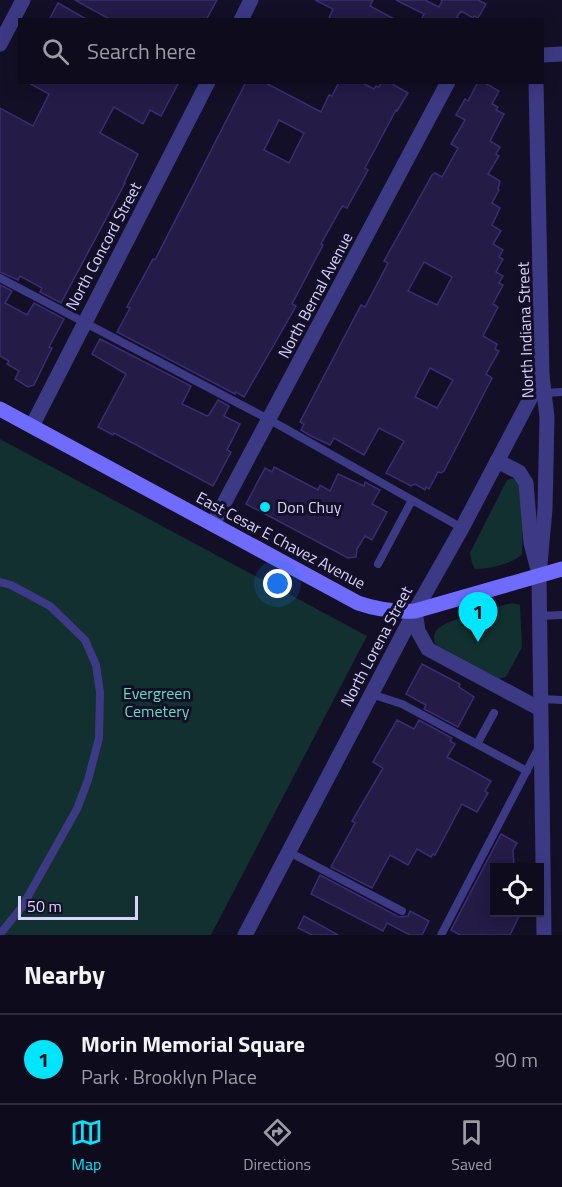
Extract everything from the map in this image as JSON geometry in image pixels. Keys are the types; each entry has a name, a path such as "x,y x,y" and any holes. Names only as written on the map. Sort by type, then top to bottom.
{"main road":[{"name":"East Cesar E Chavez Avenue","path":"0,409 358,603 375,609 393,612 415,611 562,569"}],"street":[{"path":"0,44 23,0"},
{"path":"242,18 251,0"},
{"path":"544,55 562,54"},
{"name":"North Concord Street","path":"32,426 207,84"},
{"name":"North Bernal Avenue","path":"213,524 447,84"},
{"name":"North Indiana Street","path":"536,84 542,375 547,417 546,494 539,575 544,935"},
{"name":"North Lorena Street","path":"245,935 542,375"},
{"name":"North Indiana Street","path":"497,461 519,472 526,483 531,543 539,575"},
{"path":"415,611 418,631 428,649 540,704"}],"lane":[{"path":"0,278 270,420 462,528"},
{"path":"544,393 562,392"},
{"path":"378,564 412,500"},
{"path":"0,582 50,606 85,640 96,665 100,692 99,738 77,809 22,907 3,930"},
{"path":"540,616 562,615"},
{"path":"371,694 402,704 527,771"},
{"path":"540,704 562,699"},
{"path":"477,744 494,712"},
{"path":"441,935 541,744"},
{"path":"289,852 402,911"},
{"path":"0,918 3,930"}],"green space":[{"name":"Evergreen Cemetery","path":"0,439 367,636 211,935 0,935"},
{"path":"514,478 524,487 522,554 513,561 475,569 470,553 507,480"},
{"path":"512,603 520,605 522,647 506,677 499,679 435,644 434,634 449,622"}],"building":[{"path":"75,0 217,0 207,18 107,18"},
{"path":"315,0 373,0 370,6 392,18 329,18 333,9"},
{"path":"396,0 425,0 439,7 441,0 478,0 486,4 478,18 474,16 473,18 461,11 458,18 422,18 424,14"},
{"path":"58,3 84,18 50,18"},
{"path":"31,84 178,84 161,116 150,110 143,124 114,107 100,133 138,154 61,303 40,292 42,288 20,276 18,280 0,272 0,108 33,126 49,94"},
{"path":"245,84 268,84 321,112 329,95 332,96 338,84 365,84 374,89 381,84 392,84 408,93 396,110 365,168 368,170 347,208 343,206 340,210 321,244 323,245 292,304 296,306 244,397 117,332 130,308 127,307 153,259 155,260","holes":["279,120 304,133 289,163 264,150"]},
{"path":"477,84 487,84 499,91 492,104 498,107 496,110 504,114 490,141 500,147 496,154 499,156 488,174 500,181 499,190 492,203 500,208 492,225 501,231 493,244 503,250 499,257 503,259 496,272 503,276 499,283 503,285 493,304 498,307 483,336 497,344 495,349 499,351 486,374 492,378 444,471 438,472 429,489 426,487 425,490 415,484 411,486 386,473 404,441 379,428 364,455 334,438 330,445 311,436 301,430 304,424 300,422 361,305 365,307 388,263 384,261 432,175 435,173 442,177 458,148 451,144 465,120 456,115 465,99 468,101","holes":["424,262 452,277 437,305 408,291","430,368 453,380 437,408 415,397"]},
{"path":"0,285 12,291 5,303 27,315 34,303 64,319 49,347 52,348 34,385 28,387 15,379 19,371 7,364 9,361 0,356"},
{"path":"100,339 191,386 182,404 207,416 218,400 229,406 224,416 240,424 227,450 231,452 213,486 114,433 113,435 98,427 126,374 92,354"},
{"path":"274,467 318,490 320,485 330,491 338,474 364,486 365,482 380,490 372,504 387,512 372,540 365,536 357,549 356,557 348,558 246,504 265,468 272,472"},
{"path":"422,664 460,684 459,687 474,697 458,727 424,709 426,705 406,694"},
{"path":"397,720 414,729 419,720 452,738 450,741 455,744 447,757 491,781 485,791 488,793 477,812 462,804 435,855 431,857 417,849 408,865 390,855 372,888 331,867 355,823 352,821 383,768 373,762"},
{"path":"501,834 517,843 513,850 514,863 490,863 490,917 519,917 510,935 460,935 451,930"},
{"path":"320,875 399,917 408,916 410,911 429,921 422,935 410,935 387,923 383,931 311,894"},
{"path":"304,916 338,935 312,935 298,928"}],"place":[{"name":"Don Chuy","path":"265,507"},
{"name":"Morin Memorial Square","path":"478,642"}]}
